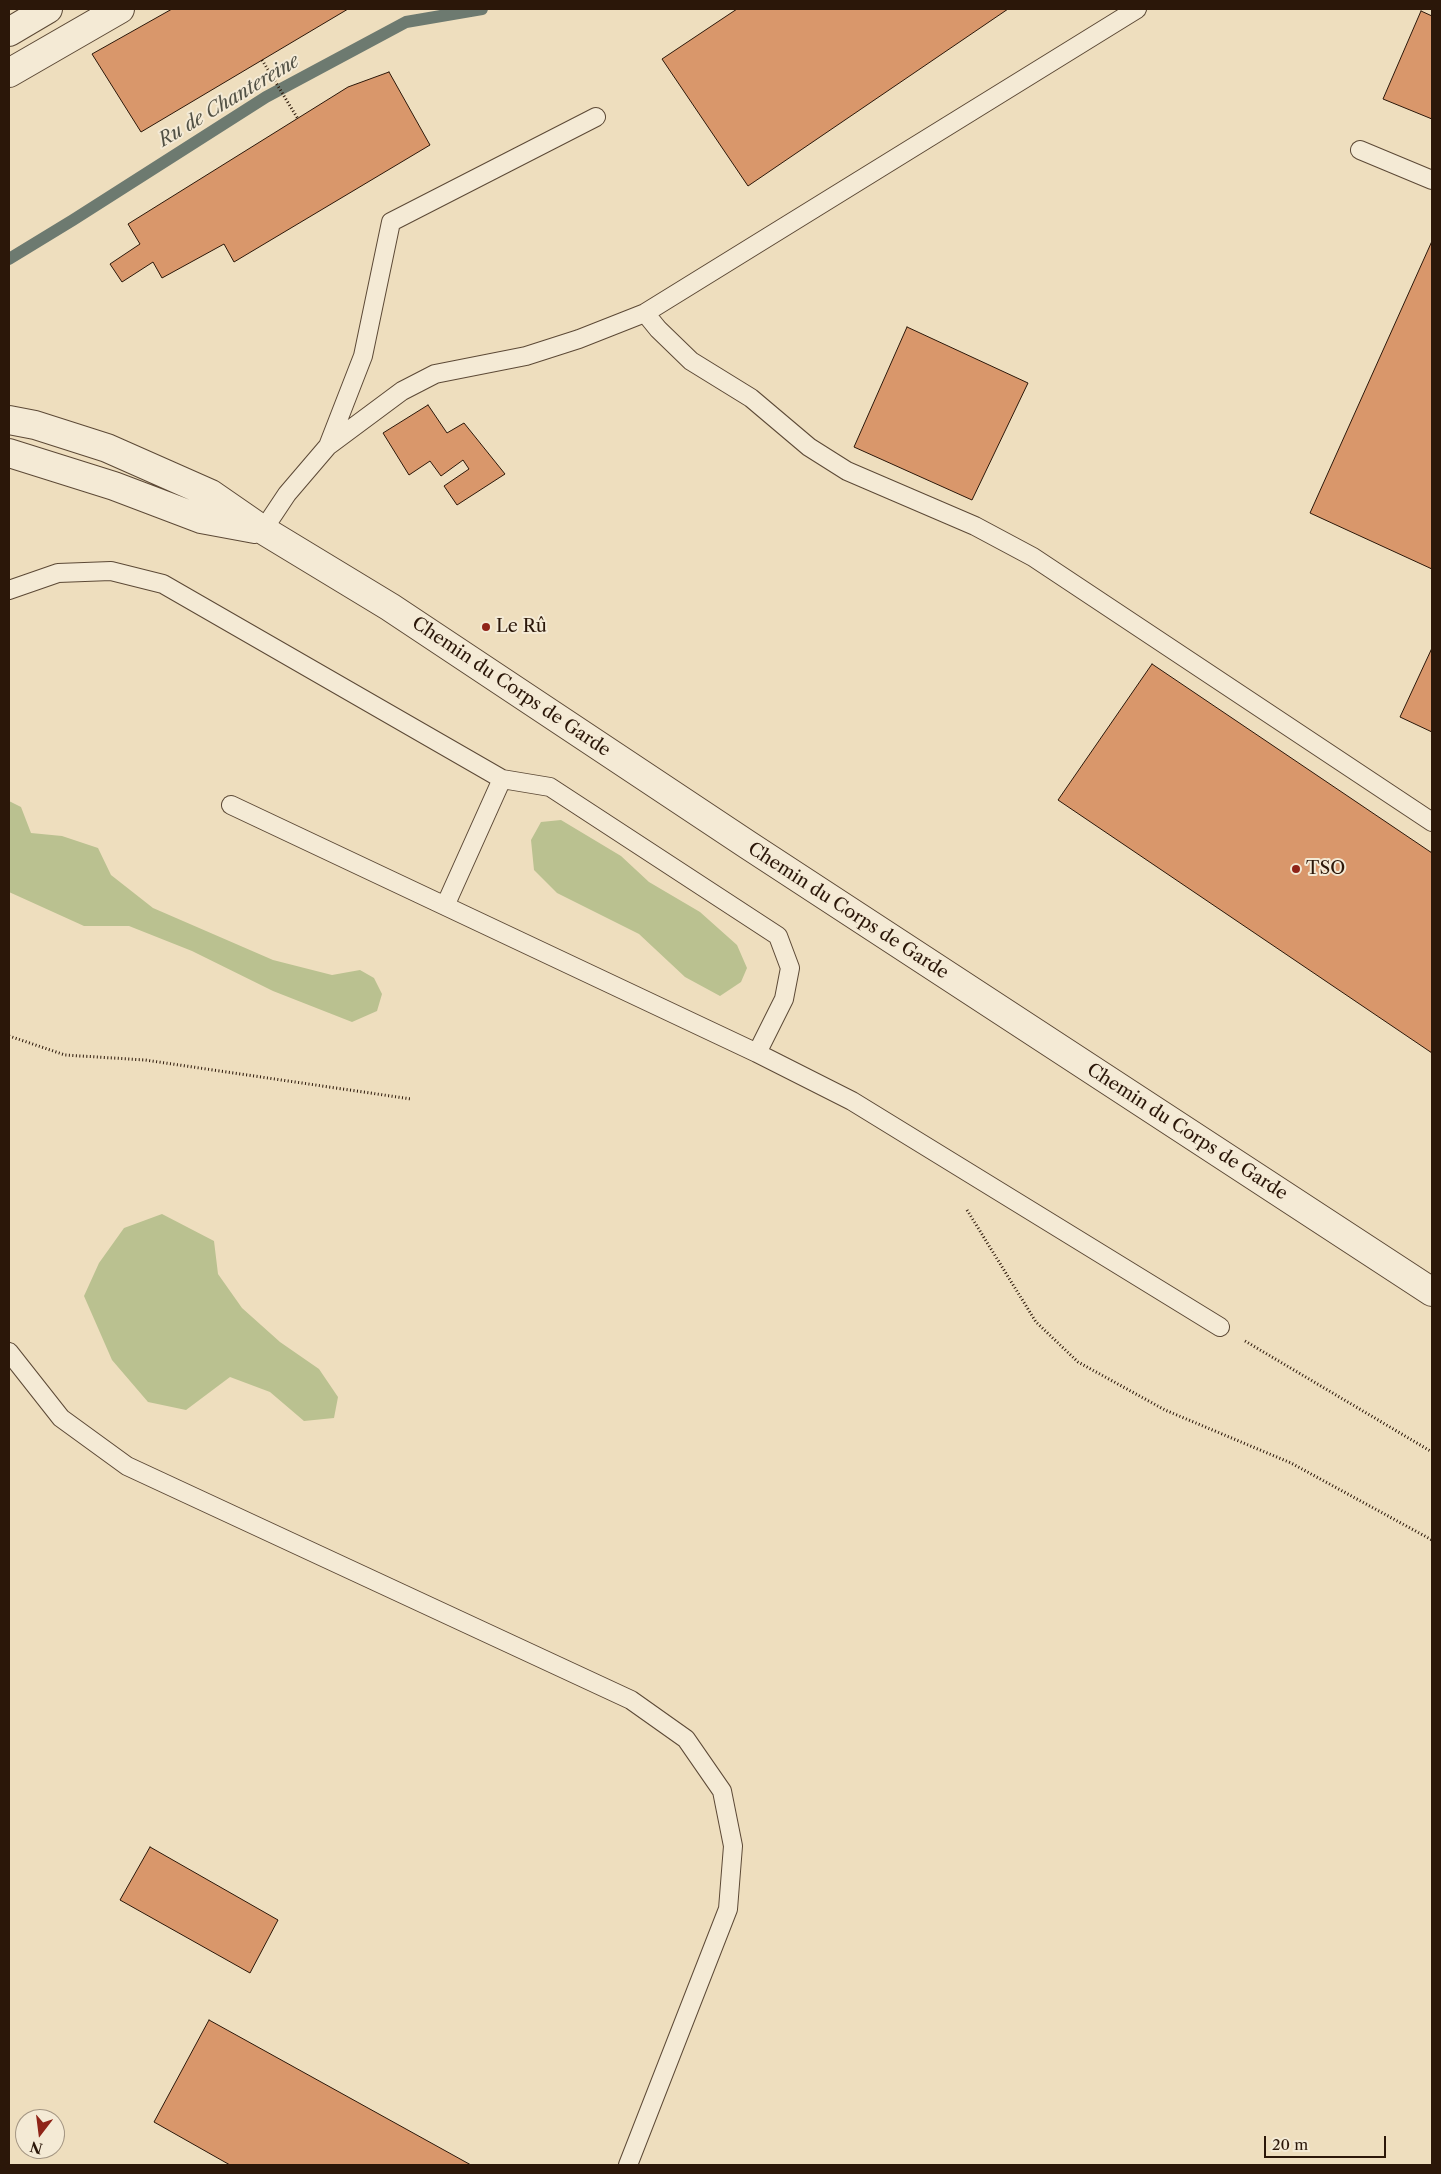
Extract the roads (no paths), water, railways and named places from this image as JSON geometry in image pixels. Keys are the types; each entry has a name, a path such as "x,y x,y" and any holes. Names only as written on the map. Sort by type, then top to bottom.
{"street":[{"path":"9,32 48,9"},
{"path":"9,73 120,9"},
{"name":"Chemin du Corps de Garde","path":"9,420 35,425 116,452 211,494 264,530 390,607 748,845 1432,1292"},
{"name":"Chemin du Corps de Garde","path":"9,452 114,486 201,519 264,530"}],"lane":[{"path":"264,530 288,494 328,446 402,391 435,374 526,356 579,340 645,314 1137,9"},
{"path":"328,446 363,356 391,222 596,117"},
{"path":"1360,150 1432,180"},
{"path":"645,314 691,361 751,398 809,447 847,471 975,526 1033,557 1432,822"},
{"path":"9,590 58,573 111,571 163,584 502,780 550,786 778,936 790,968 784,999 757,1053"},
{"path":"445,906 502,780"},
{"path":"231,805 757,1053 852,1101 1220,1327"},
{"path":"9,1352 61,1418 127,1466 631,1700 686,1740 722,1791 733,1846 728,1909 628,2165"}],"waterway":[{"name":"Ru de Chantereine","path":"9,259 266,97 406,22 482,9"}],"place":[{"name":"Le Rû","path":"486,627"},
{"name":"TSO","path":"1296,869"}]}
